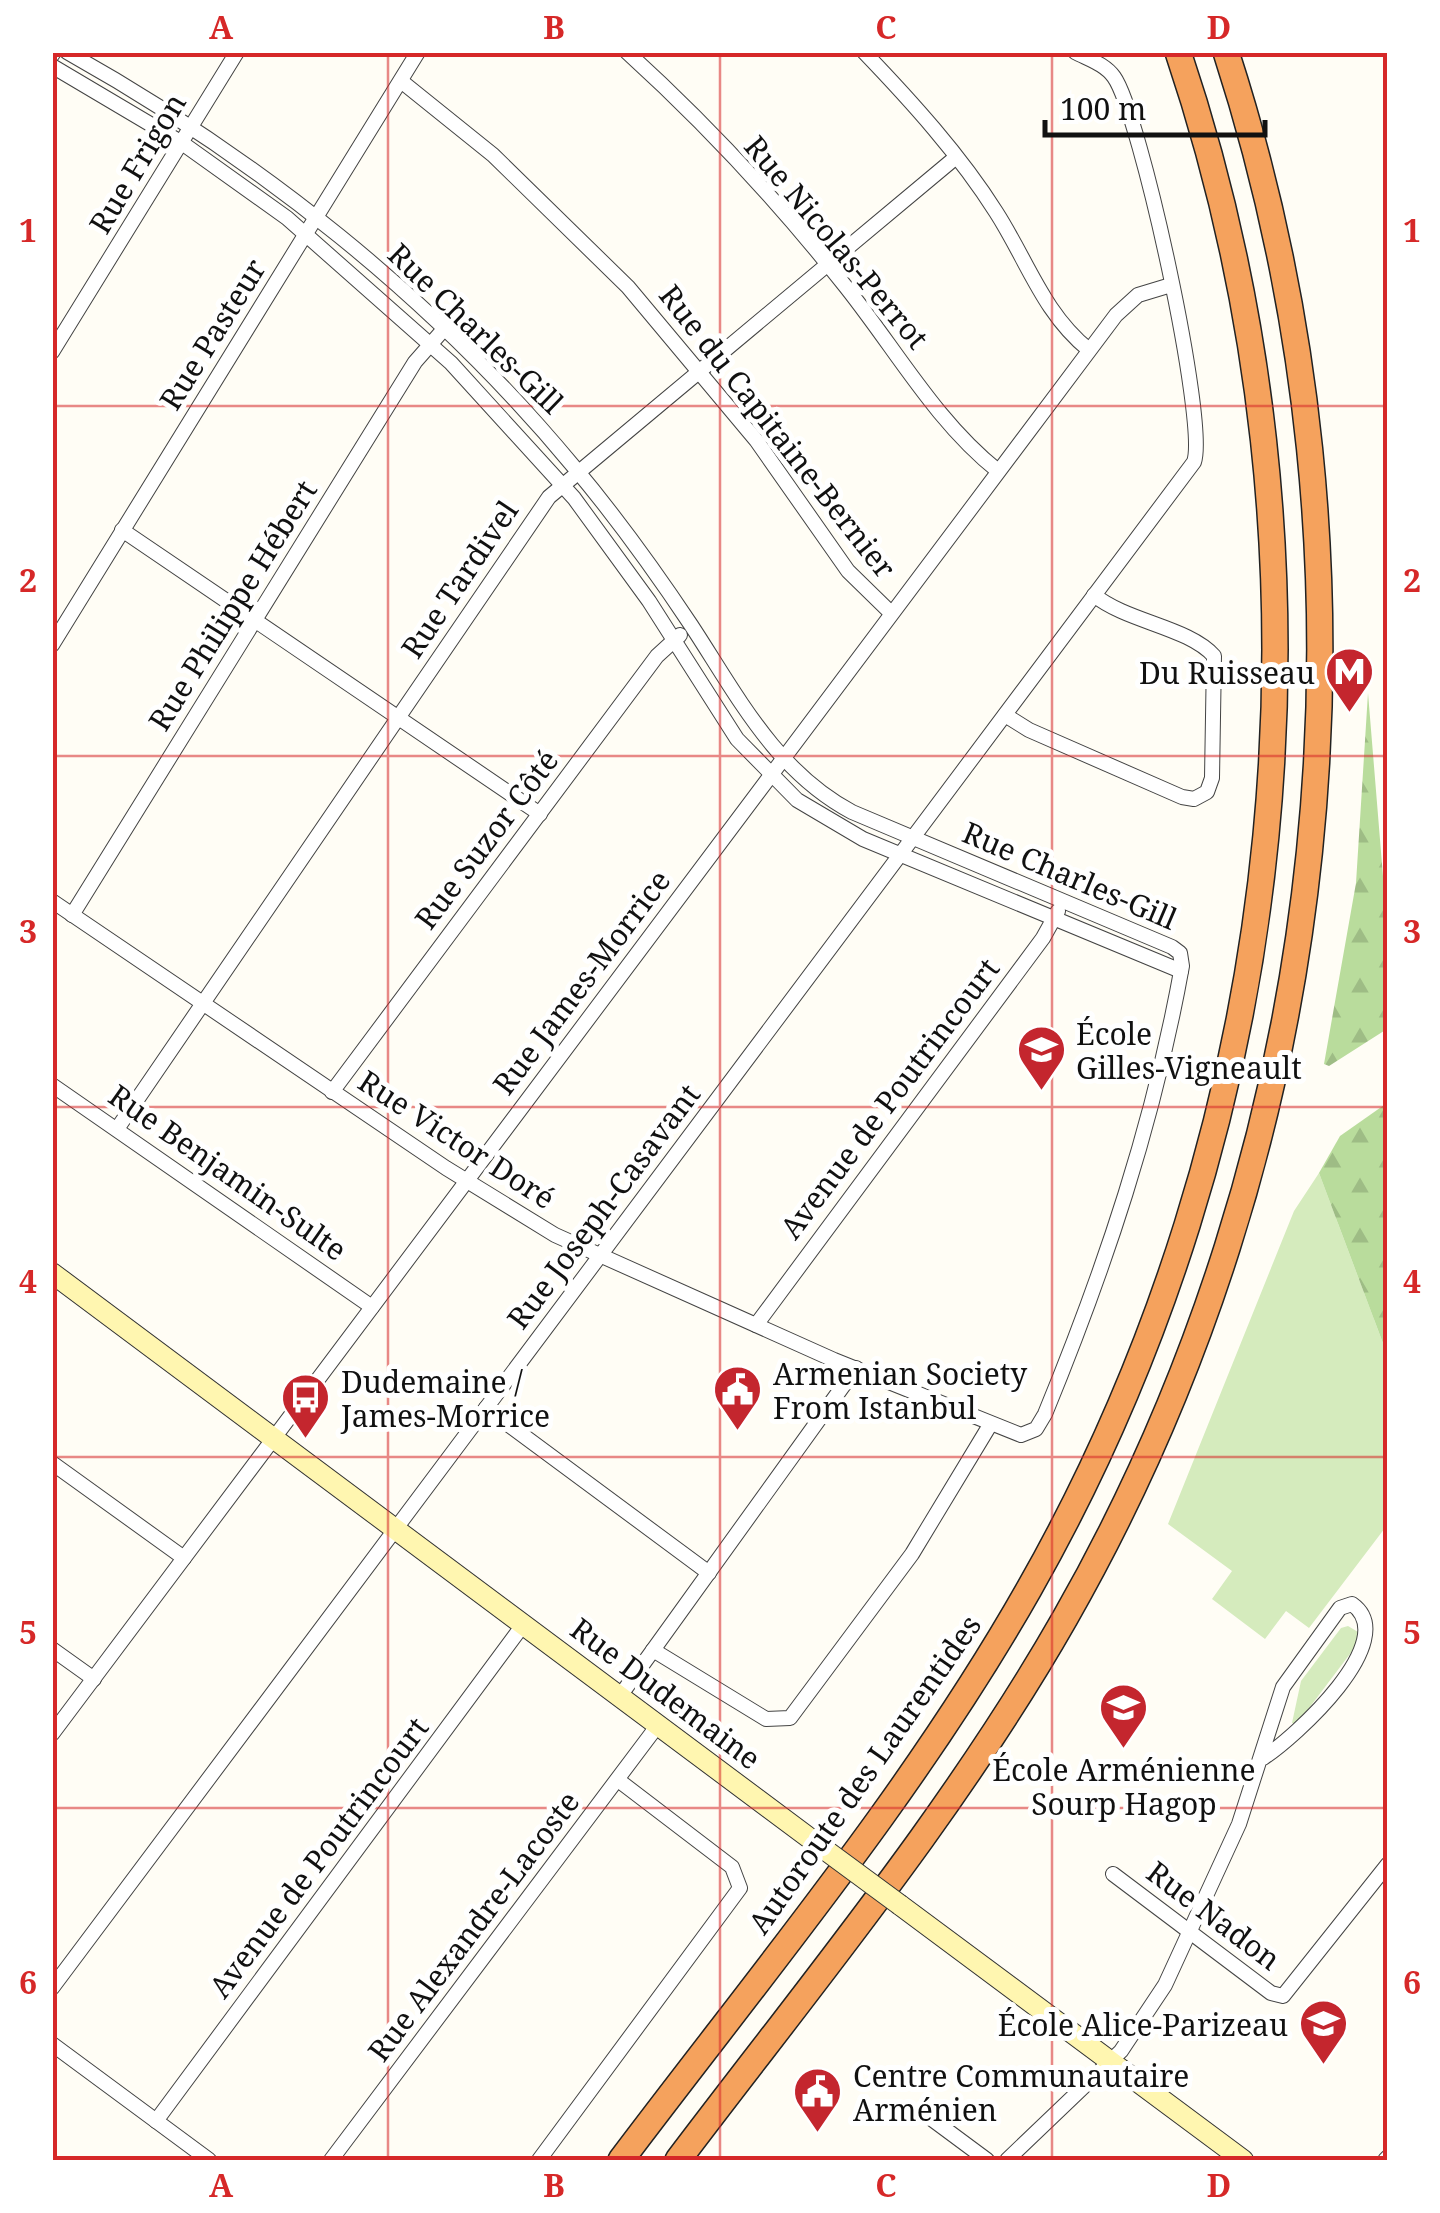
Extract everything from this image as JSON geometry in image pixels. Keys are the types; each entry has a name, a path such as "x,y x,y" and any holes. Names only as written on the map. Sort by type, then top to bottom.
{"highway":[{"name":"Autoroute des Laurentides","path":"621,2160 911,1773 1022,1603 1069,1516 1136,1368 1176,1260 1213,1136 1243,999 1261,888 1274,723 1274,594 1263,434 1241,295 1210,161 1178,52"},
{"path":"678,2160 960,1783 1062,1624 1172,1401 1210,1302 1251,1168 1285,1022 1304,904 1318,754 1320,605 1310,452 1292,317 1258,163 1226,52"}],"street":[{"name":"Rue Charles-Gill","path":"67,52 191,126 316,218 444,329 577,470 692,626 746,713 782,758 841,806 1178,950 1181,971"},
{"name":"Rue Frigon","path":"52,352 237,52"},
{"name":"Rue Pasteur","path":"52,645 418,52"},
{"name":"Rue Nicolas-Perrot","path":"627,52 764,188 827,263 952,429 998,472"},
{"path":"864,52 956,158 998,214 1050,310 1089,350"},
{"path":"1074,52 1104,67 1117,82 1171,285"},
{"name":"Rue Charles-Gill","path":"52,66 182,143 306,234 431,343 562,484 675,639 737,739 770,775 823,818 900,855 1181,971"},
{"name":"Rue du Capitaine-Bernier","path":"400,81 478,141 542,199 700,369 776,467 842,564 890,613"},
{"name":"Rue Tardivel","path":"117,1129 398,716 562,484 956,158"},
{"name":"Rue James-Morrice","path":"52,1734 1089,350 1130,300 1171,285"},
{"name":"Rue Joseph-Casavant","path":"52,1988 1196,457 1171,285"},
{"name":"Rue Philippe Hébert","path":"72,915 415,362 444,329"},
{"path":"122,530 540,814"},
{"path":"1006,715 1029,730 1182,797 1194,798 1207,792 1212,778 1214,656 1200,646 1122,614 1094,595"},
{"name":"Rue Suzor Côté","path":"332,1092 675,639 692,626"},
{"name":"Avenue de Poutrincourt","path":"756,1326 1054,919 1062,901"},
{"name":"Rue Victor Doré","path":"52,902 467,1180 599,1257 990,1426 1028,1434 1045,1414 1116,1232 1157,1088 1181,971"},
{"name":"Rue Benjamin-Sulte","path":"52,1085 372,1306"},
{"name":"Rue Dudemaine","path":"52,1273 1244,2160"},
{"path":"620,1696 856,1368"},
{"path":"486,1408 709,1573"},
{"path":"653,1650 766,1718 790,1718 912,1554 990,1426"},
{"path":"53,1464 184,1558"},
{"path":"1007,2160 1110,2061 1149,2010 1192,1933 1263,1758 1283,1686 1340,1608 1352,1604 1365,1621 1368,1637 1354,1664 1301,1730 1263,1758"},
{"name":"Avenue de Poutrincourt","path":"156,2121 524,1625"},
{"path":"52,1649 94,1680"},
{"name":"Rue Alexandre-Lacoste","path":"330,2160 658,1725"},
{"path":"539,2160 740,1888 736,1871 618,1780"},
{"name":"Rue Nadon","path":"1113,1874 1271,1993 1283,1996 1388,1864"},
{"path":"52,2044 208,2160"},
{"path":"929,2117 986,2160"}],"green space":[{"path":"1368,693 1387,925 1387,1029 1329,1066 1324,1064 1356,883"},
{"path":"1387,1103 1387,1354 1319,1173 1340,1136"},
{"path":"1319,1173 1387,1354 1388,1524 1309,1628 1286,1611 1265,1639 1212,1599 1232,1571 1168,1524 1294,1211"},
{"path":"1348,1626 1358,1632 1359,1642 1297,1724 1292,1723 1301,1681 1341,1628"}],"place":[{"name":"Du Ruisseau","path":"1350,714"},
{"name":"École Gilles-Vigneault","path":"1041,1092"},
{"name":"Armenian Society From Istanbul","path":"738,1432"},
{"name":"Dudemaine / James-Morrice","path":"306,1440"},
{"name":"École Arménienne Sourp Hagop","path":"1124,1750"},
{"name":"École Alice-Parizeau","path":"1323,2066"},
{"name":"Centre Communautaire Arménien","path":"818,2134"}]}
